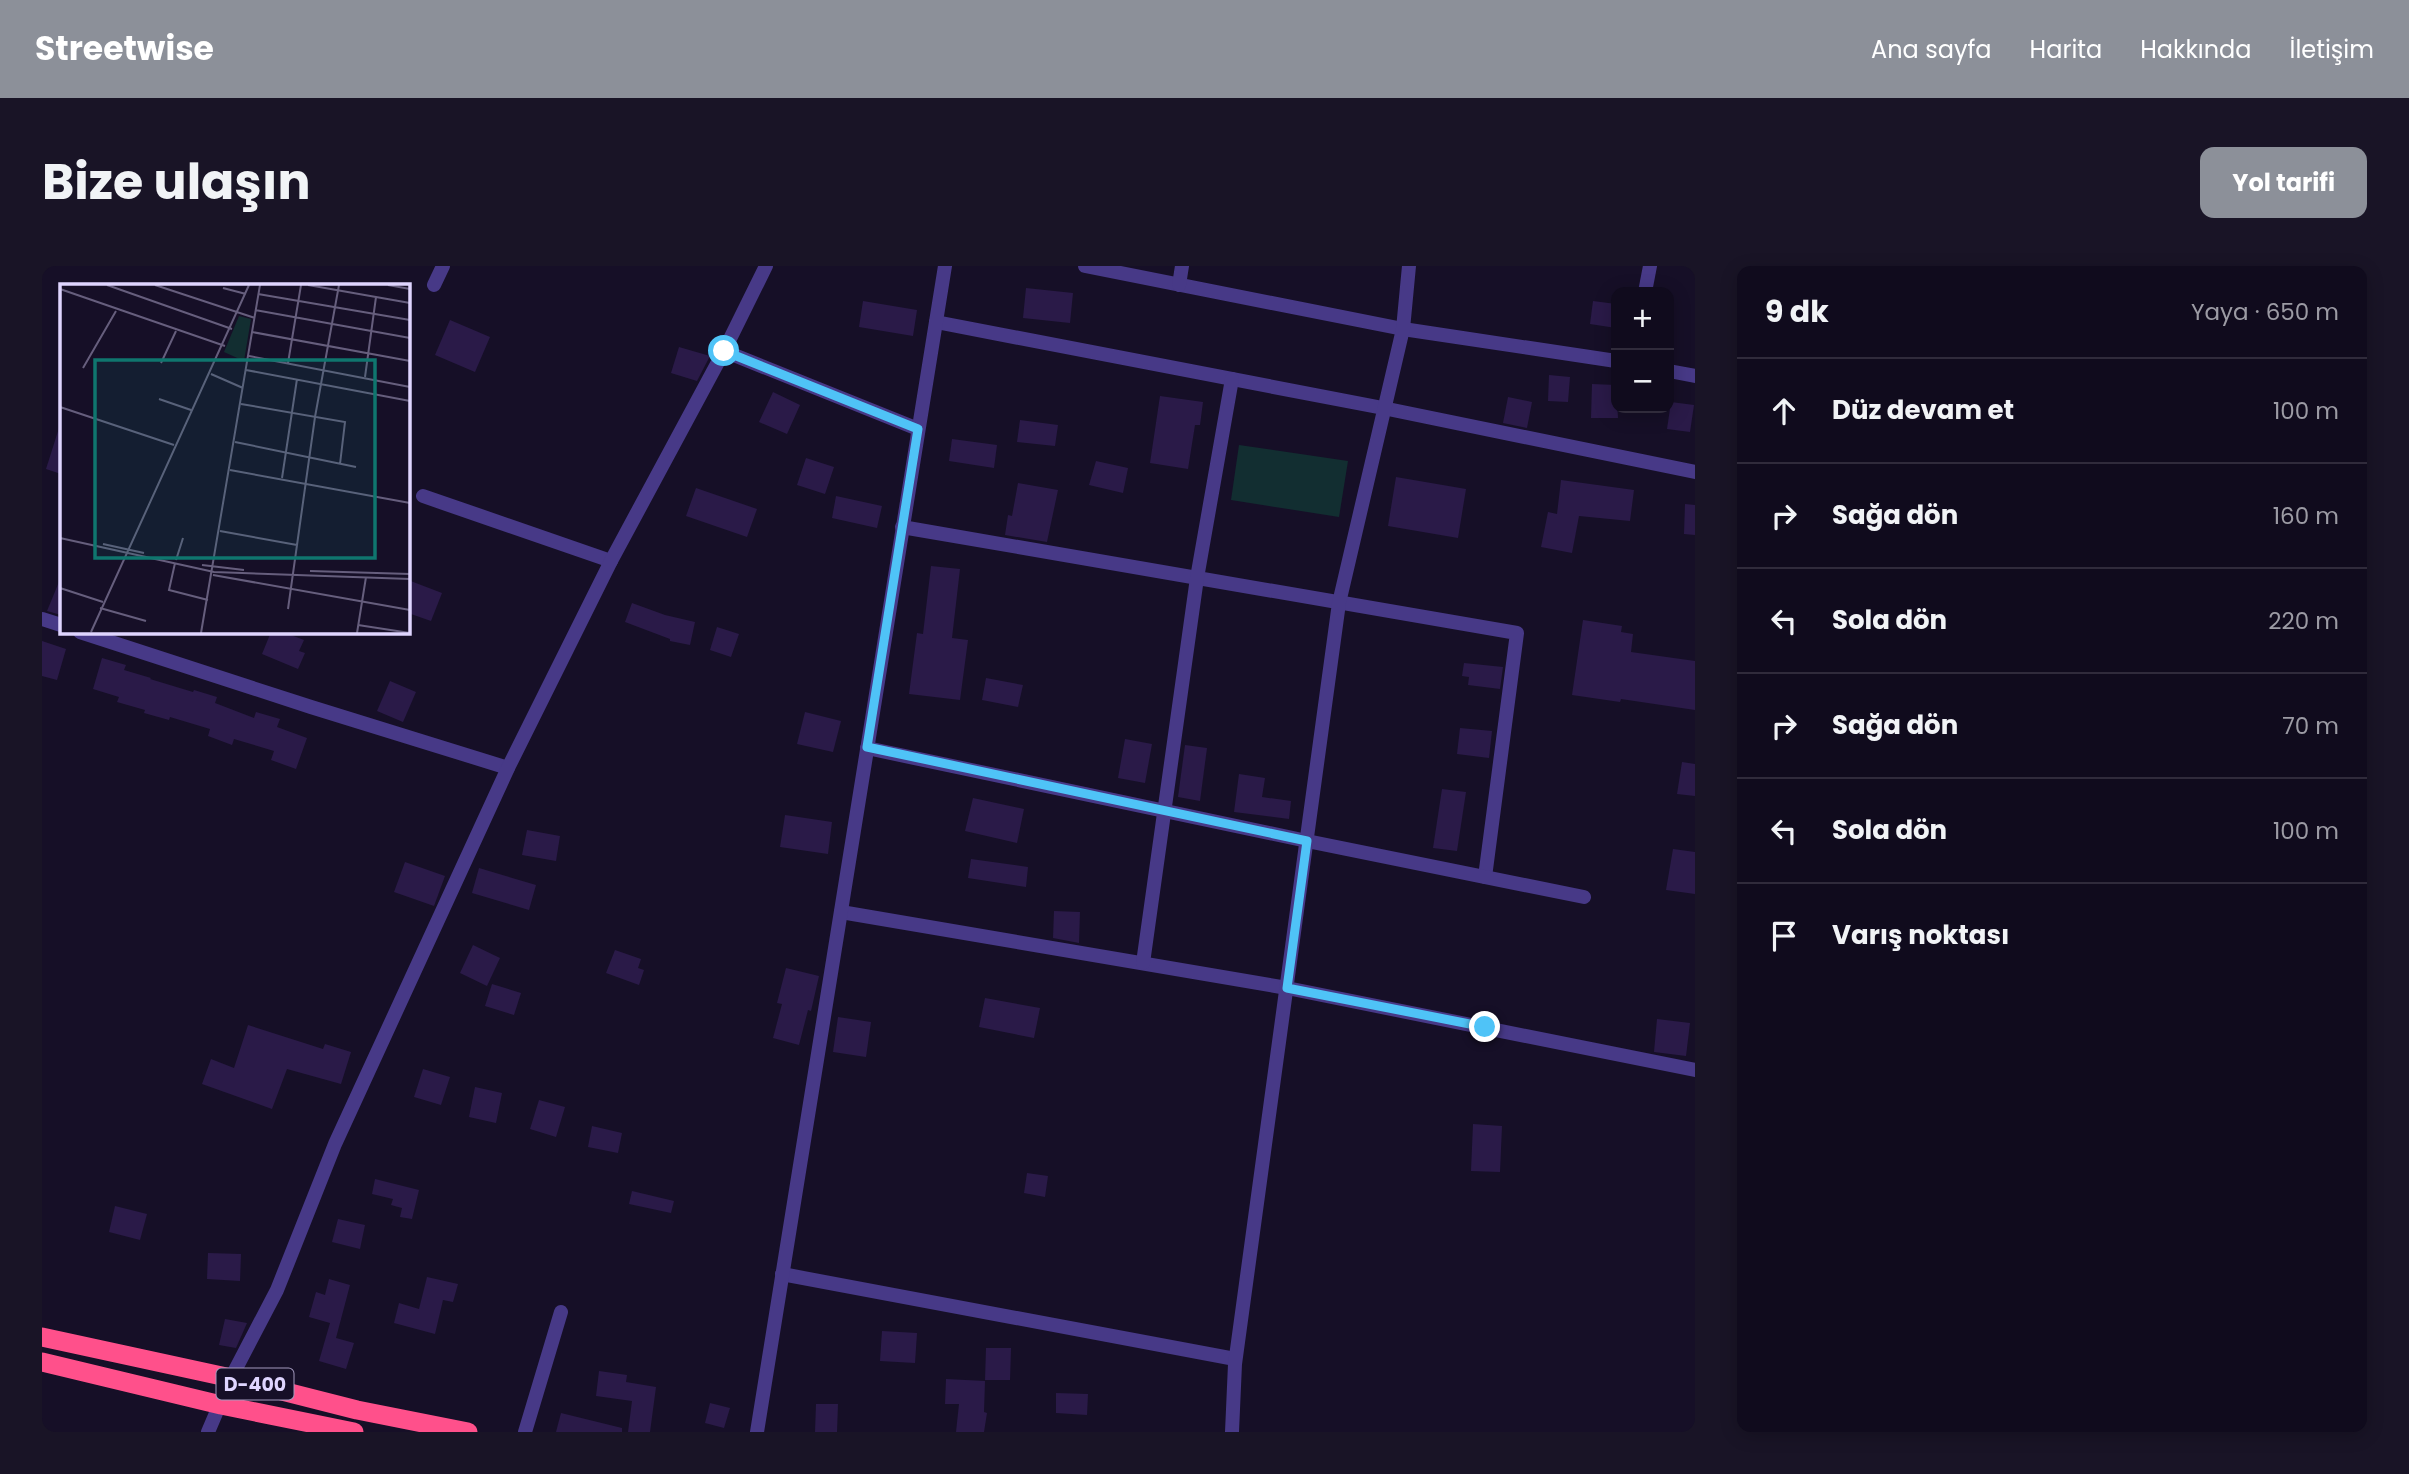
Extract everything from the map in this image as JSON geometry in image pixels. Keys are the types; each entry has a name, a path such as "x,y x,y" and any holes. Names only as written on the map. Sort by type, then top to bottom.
{"highway":[{"name":"D-400","path":"42,1337 231,1378 357,1410 468,1432"},
{"name":"D-400","path":"42,1362 221,1405 354,1432"}],"street":[{"path":"434,285 443,266"},
{"path":"208,1432 231,1378 277,1290 335,1144 508,768 611,561 724,351 766,266"},
{"path":"757,1432 945,266"},
{"path":"1085,266 1404,328 1611,360"},
{"path":"1179,285 1182,266"},
{"path":"1232,1432 1235,1359 1339,603 1404,328 1409,266"},
{"path":"1646,287 1650,266"},
{"path":"936,322 1384,408 1695,472"},
{"path":"724,351 918,429"},
{"path":"1674,372 1695,376"},
{"path":"1143,963 1197,578 1232,379"},
{"path":"423,496 611,561"},
{"path":"902,527 1517,633 1485,877"},
{"path":"42,619 60,625"},
{"path":"86,634 508,768"},
{"path":"867,747 1584,897"},
{"path":"841,912 1287,988 1695,1070"},
{"path":"782,1274 1235,1359"},
{"path":"525,1432 561,1312"}],"green space":[{"path":"1239,445 1348,461 1339,517 1231,500"}],"building":[{"path":"1026,288 1073,293 1070,323 1023,318"},
{"path":"863,301 917,310 913,336 859,327"},
{"path":"1593,301 1611,303 1611,327 1590,324"},
{"path":"450,320 490,337 475,372 435,355"},
{"path":"679,347 710,356 697,381 671,373"},
{"path":"1549,375 1570,377 1568,402 1548,401"},
{"path":"1592,384 1611,385 1611,413 1618,413 1618,418 1591,418"},
{"path":"773,392 800,405 787,434 759,422"},
{"path":"1160,396 1203,402 1200,425 1195,425 1188,469 1150,463"},
{"path":"1508,397 1532,402 1527,428 1503,423"},
{"path":"1674,402 1694,405 1690,432 1667,429 1669,413 1674,413"},
{"path":"1020,420 1058,425 1055,446 1017,442"},
{"path":"59,428 60,428 60,474 46,469"},
{"path":"952,439 997,445 994,468 949,461"},
{"path":"806,458 834,467 825,494 797,485"},
{"path":"1096,461 1128,468 1123,493 1089,485"},
{"path":"1396,477 1466,489 1458,538 1388,526"},
{"path":"1561,480 1634,490 1630,521 1579,516 1572,553 1541,547 1548,512 1557,514"},
{"path":"1018,483 1058,490 1047,542 1005,535 1008,515 1012,516"},
{"path":"696,488 757,509 747,537 686,516"},
{"path":"836,496 882,506 877,528 832,518"},
{"path":"1685,504 1695,505 1695,535 1684,534"},
{"path":"931,566 960,569 952,638 968,640 960,700 909,694 917,633 923,634"},
{"path":"60,579 60,615 47,611"},
{"path":"410,581 442,593 431,621 410,614"},
{"path":"632,603 695,622 690,645 670,641 625,622"},
{"path":"1583,620 1622,626 1621,632 1633,634 1631,652 1695,661 1695,710 1572,695"},
{"path":"717,627 739,634 731,657 710,650"},
{"path":"270,634 288,634 304,640 299,651 305,653 298,669 262,654"},
{"path":"42,641 66,649 57,680 42,676"},
{"path":"102,658 126,665 124,670 150,679 217,697 215,703 254,718 256,712 280,719 277,727 307,738 296,769 271,760 274,751 234,739 232,745 208,736 210,729 170,717 169,720 144,713 145,710 117,702 119,697 93,689"},
{"path":"1464,663 1503,667 1500,689 1468,685 1469,677 1462,676"},
{"path":"986,678 1023,685 1018,707 982,700"},
{"path":"390,681 416,692 403,722 377,711"},
{"path":"805,712 841,721 833,752 797,744"},
{"path":"1460,728 1492,731 1489,758 1457,754"},
{"path":"1125,739 1152,744 1145,783 1118,778"},
{"path":"1185,745 1207,748 1200,801 1178,797"},
{"path":"1682,762 1695,764 1695,796 1677,794"},
{"path":"1239,774 1265,778 1262,797 1291,801 1289,819 1234,812"},
{"path":"1442,789 1466,792 1457,851 1433,848"},
{"path":"973,798 1024,809 1017,843 965,831"},
{"path":"785,815 832,822 828,854 780,847"},
{"path":"527,830 560,836 556,861 522,855"},
{"path":"1673,849 1695,852 1695,894 1666,890"},
{"path":"971,859 1028,867 1026,887 968,878"},
{"path":"405,862 445,876 434,906 394,892"},
{"path":"479,868 536,885 529,910 472,893"},
{"path":"1054,911 1080,912 1079,943 1053,938"},
{"path":"473,945 500,958 487,986 460,973"},
{"path":"615,950 641,959 638,968 644,970 639,985 606,973"},
{"path":"786,968 819,976 799,1045 773,1038 782,1004 777,1003"},
{"path":"492,984 521,993 514,1015 485,1006"},
{"path":"985,998 1040,1008 1034,1038 979,1027"},
{"path":"838,1017 871,1022 866,1057 833,1052"},
{"path":"1657,1019 1690,1023 1686,1056 1654,1052"},
{"path":"248,1025 323,1049 325,1044 351,1052 341,1084 287,1069 272,1109 202,1084 211,1059 234,1068"},
{"path":"423,1069 450,1077 441,1105 414,1097"},
{"path":"475,1087 502,1093 496,1123 469,1117"},
{"path":"539,1100 565,1107 556,1137 530,1129"},
{"path":"1473,1124 1502,1126 1500,1172 1471,1171"},
{"path":"592,1126 622,1133 618,1153 588,1147"},
{"path":"1027,1173 1048,1176 1045,1197 1024,1193"},
{"path":"375,1179 419,1190 412,1219 400,1217 402,1208 391,1205 393,1199 372,1194"},
{"path":"632,1191 674,1201 671,1213 629,1204"},
{"path":"115,1206 147,1214 140,1240 109,1232"},
{"path":"338,1219 365,1225 360,1249 332,1242"},
{"path":"208,1253 241,1254 240,1281 207,1279"},
{"path":"427,1277 458,1284 453,1302 443,1300 435,1334 394,1323 399,1303 419,1309"},
{"path":"329,1279 350,1285 336,1338 354,1343 346,1369 319,1361 330,1323 309,1317 316,1292 325,1295"},
{"path":"225,1319 247,1323 236,1348 219,1345"},
{"path":"882,1331 917,1333 915,1363 880,1361"},
{"path":"986,1348 1011,1348 1010,1380 985,1380"},
{"path":"599,1371 627,1375 626,1382 656,1387 650,1432 628,1432 632,1401 596,1396"},
{"path":"946,1379 985,1381 984,1412 987,1413 984,1432 956,1432 959,1404 945,1404"},
{"path":"1056,1393 1088,1394 1087,1415 1056,1413"},
{"path":"710,1403 730,1408 724,1428 705,1423"},
{"path":"816,1404 838,1404 837,1432 815,1432"},
{"path":"561,1413 622,1428 622,1432 556,1432"}],"route":[{"path":"724,351 918,429 867,747 1307,841 1287,988 1485,1027"}]}
